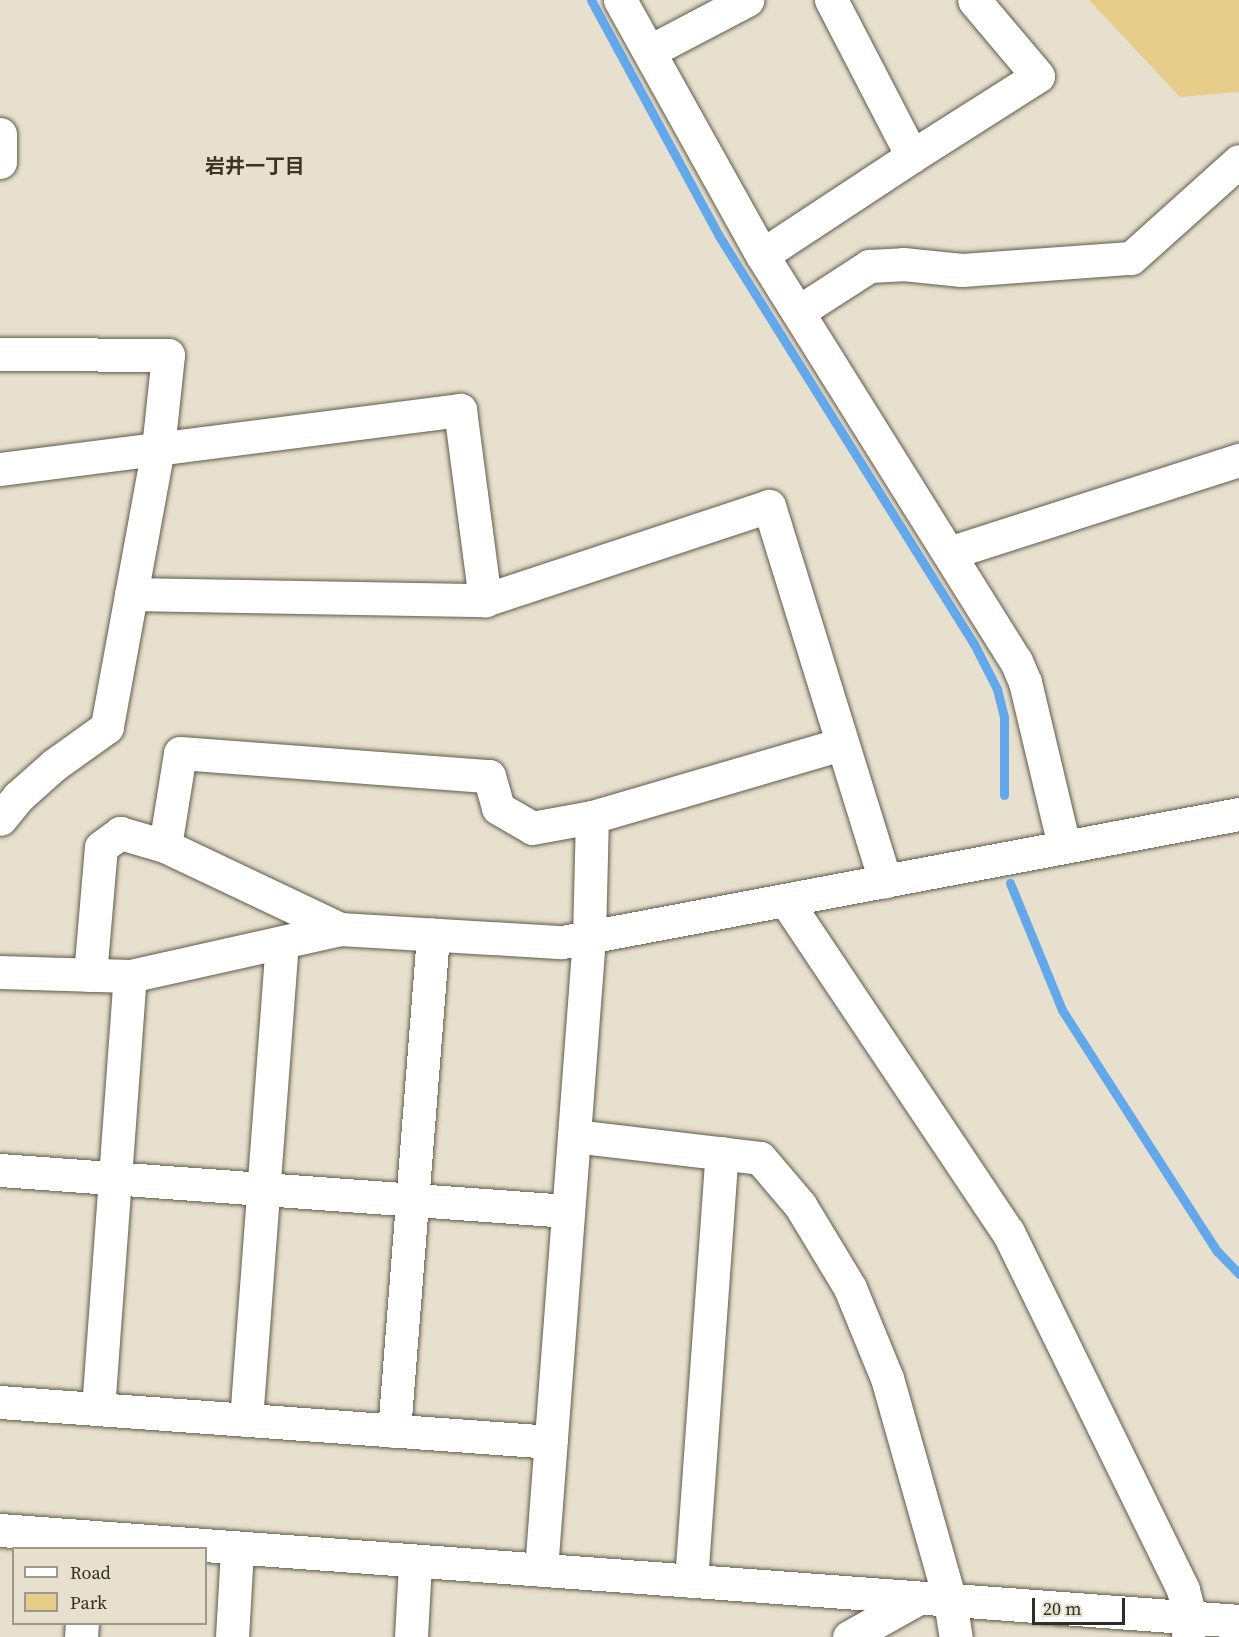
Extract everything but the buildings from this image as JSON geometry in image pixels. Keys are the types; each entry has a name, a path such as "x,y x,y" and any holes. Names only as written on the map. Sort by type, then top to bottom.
{"street":[{"path":"620,0 762,255 1016,661 1024,682 1064,846"},
{"path":"650,51 747,0"},
{"path":"831,0 912,156"},
{"path":"762,255 1038,76 974,0"},
{"path":"0,134 0,162"},
{"path":"798,312 869,267 903,264 962,270 1131,258 1239,161"},
{"path":"0,354 168,355 158,448 107,726 54,765 18,797 0,819"},
{"path":"0,468 460,410 485,600"},
{"path":"949,553 1239,460"},
{"path":"131,594 485,600 769,506 885,881"},
{"path":"165,846 180,753 489,776 498,808 532,828 592,817 842,744"},
{"path":"0,972 130,976 340,929 562,942 589,939 1239,814"},
{"path":"542,1570 589,939 592,817"},
{"path":"90,975 100,847 120,833 165,846 340,929"},
{"path":"786,901 1008,1232 1183,1590 1189,1627"},
{"path":"394,1431 433,935"},
{"path":"246,1420 282,942"},
{"path":"98,1409 130,976"},
{"path":"574,1136 760,1158 800,1205 850,1288 887,1378 950,1601 956,1637"},
{"path":"692,1581 722,1154"},
{"path":"0,1170 568,1211"},
{"path":"0,1402 551,1442"},
{"path":"0,1530 88,1543 173,1547"},
{"path":"207,1549 542,1570 950,1601 1189,1627 1239,1621"},
{"path":"232,1637 237,1550"},
{"path":"411,1637 416,1562"},
{"path":"849,1637 917,1599"}],"green space":[{"path":"1089,0 1239,0 1239,92 1180,97"}],"waterway":[{"path":"591,0 719,236 974,644 997,689 1004,717 1004,795"},
{"path":"1010,883 1062,1010 1217,1251 1239,1274"}],"district":[{"name":"岩井一丁目","path":"255,166"}]}
